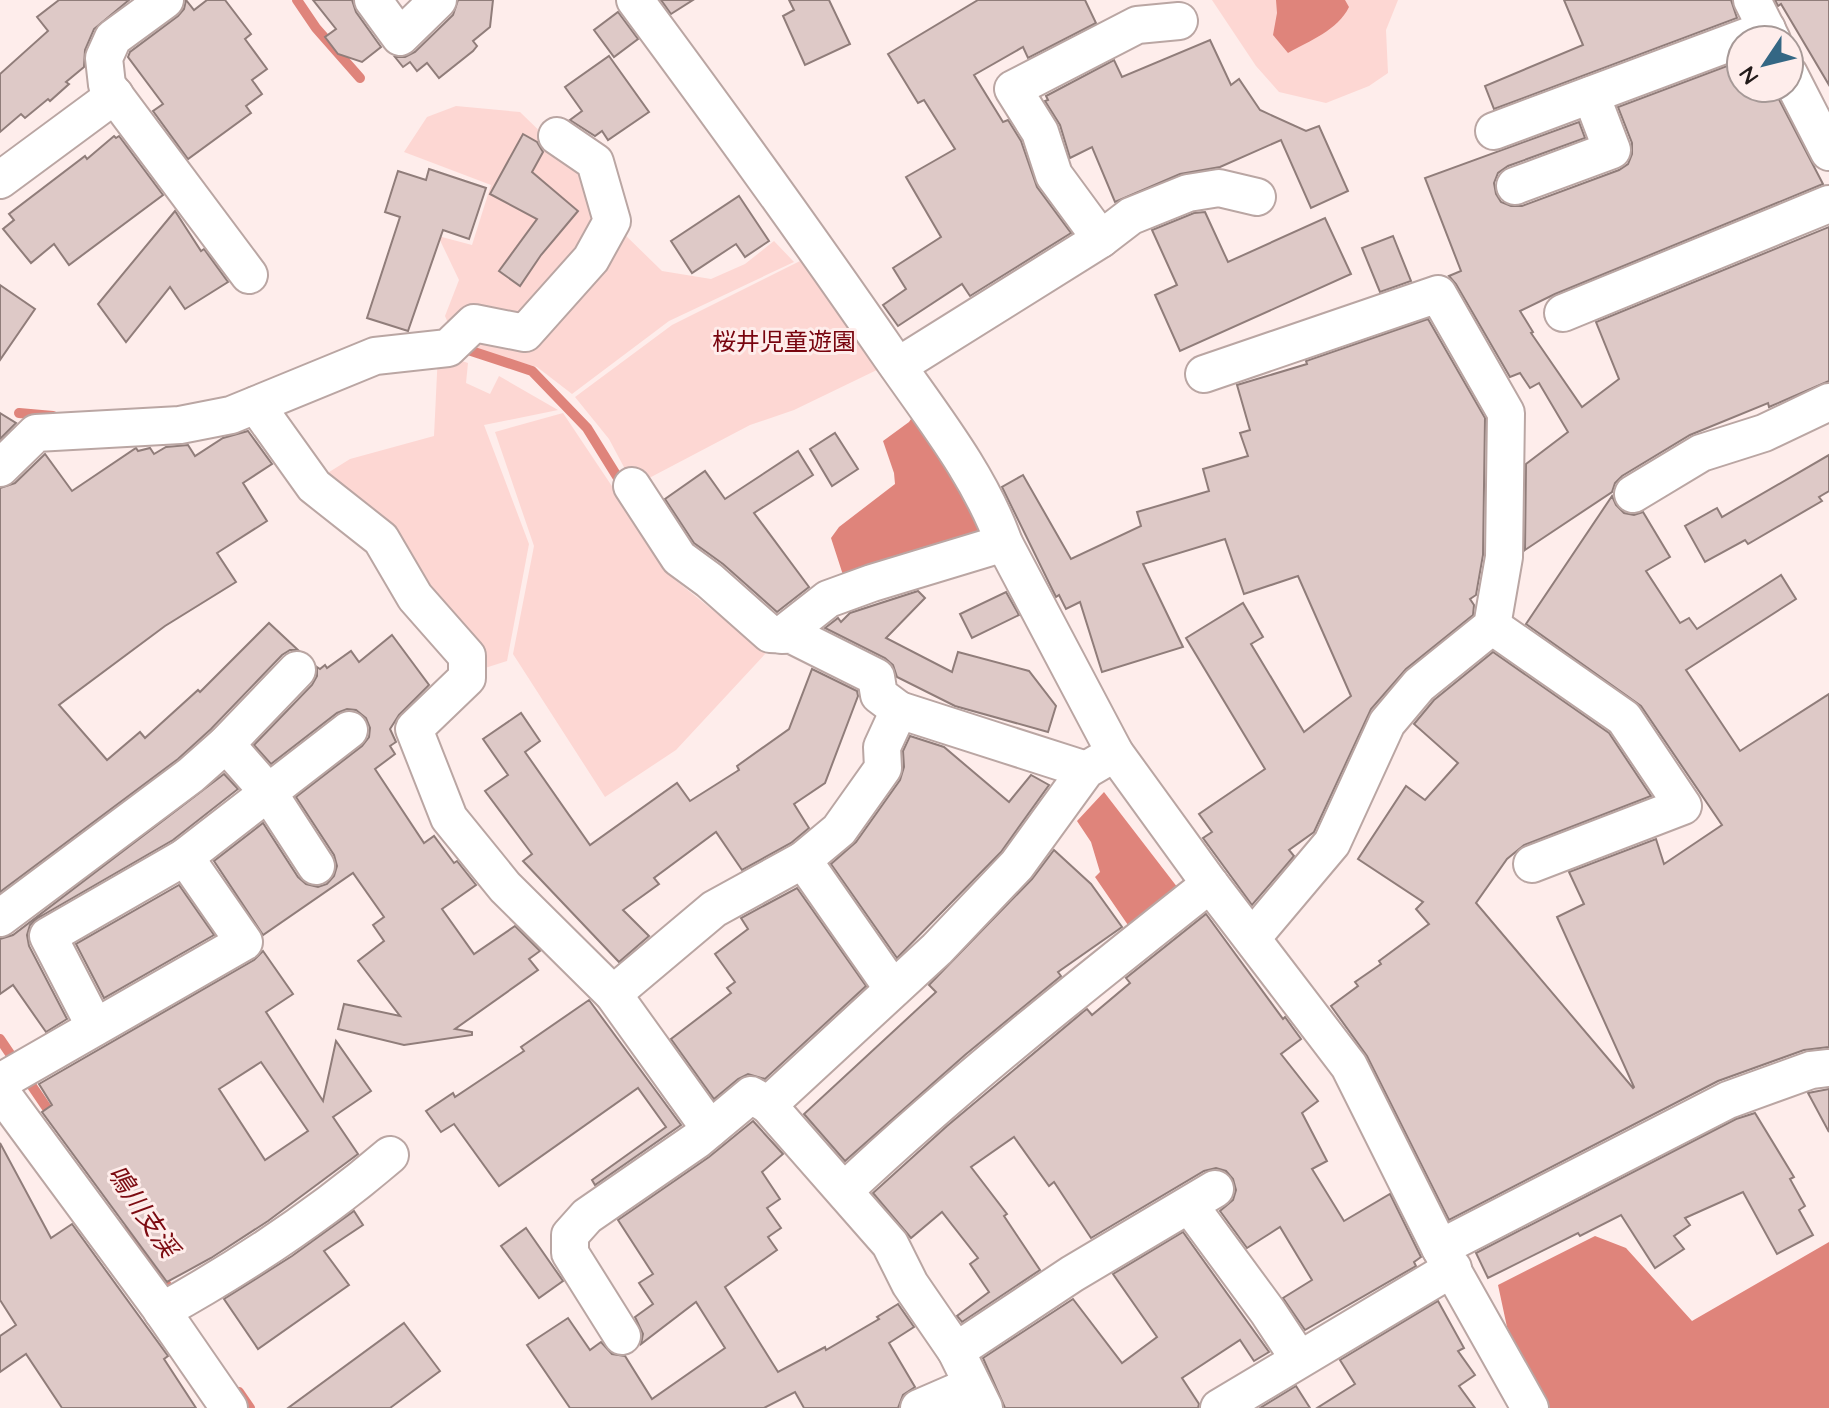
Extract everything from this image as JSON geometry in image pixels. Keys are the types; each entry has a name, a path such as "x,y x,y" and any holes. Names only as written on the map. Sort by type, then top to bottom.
{"street":[{"path":"165,0 113,38 104,58 107,85 249,275"},
{"path":"373,0 400,37 438,0"},
{"path":"635,0 781,197 951,444 987,503 1101,762 1210,884 1349,1066 1447,1258 1530,1408"},
{"path":"1101,239 1054,175 1040,132 1013,89 1137,25 1179,21"},
{"path":"1494,131 1591,95 1764,23"},
{"path":"0,180 115,95"},
{"path":"1515,186 1612,150 1591,95"},
{"path":"1805,101 1825,135"},
{"path":"0,468 36,433 180,425 231,415 375,356 458,338 474,323 525,333 591,259 612,221 595,162 557,136"},
{"path":"898,366 1101,239 1131,216 1188,193 1219,188 1257,197"},
{"path":"1563,313 1829,204"},
{"path":"1204,374 1438,294 1506,413 1504,557 1492,626 1419,685 1387,723 1332,843 1252,938"},
{"path":"1633,494 1701,453 1764,433 1829,402"},
{"path":"256,405 314,486 381,539 415,597 467,656 467,678 414,729 449,818 505,887 613,994 710,1129"},
{"path":"632,486 679,558 770,634 792,635 876,677 879,695 899,710 1101,762"},
{"path":"782,635 828,599 1004,543"},
{"path":"1492,626 1624,718 1683,806 1532,864"},
{"path":"0,918 191,775 226,744 297,670"},
{"path":"613,994 714,909 803,860 839,830 883,768 882,747 899,710"},
{"path":"95,1027 48,936 185,857 349,730"},
{"path":"226,744 268,792 316,866"},
{"path":"768,1105 937,949 1017,865 1101,762"},
{"path":"185,857 244,942 0,1085 163,1310 229,1408"},
{"path":"803,860 893,989"},
{"path":"845,1190 928,1112 1210,884"},
{"path":"1219,1408 1299,1359 1447,1258 1728,1100 1811,1070 1829,1068"},
{"path":"622,1336 570,1253 570,1235 587,1216 710,1129 751,1095 768,1105 890,1244 910,1284 956,1351 978,1396 919,1408"},
{"path":"163,1310 287,1235 353,1187 390,1155"},
{"path":"956,1351 1072,1274 1203,1197 1268,1312 1299,1359"}],"green space":[{"path":"1212,0 1398,0 1386,30 1388,73 1369,86 1326,103 1279,92 1256,66"},
{"path":"456,106 520,112 554,145 587,167 604,224 521,326 451,330 445,316 459,280 438,236 472,245 491,185 404,152 427,117"},
{"path":"619,229 662,271 711,279 745,264 774,241 794,262 669,321 572,394 537,367 459,345 474,330 528,342"},
{"name":"桜井児童遊園","path":"806,258 881,368 794,410 750,425 634,486 609,439 575,397 672,325"},
{"path":"438,353 468,363 466,383 490,394 499,376 558,410 484,425 529,544 507,661 485,668 318,479 350,459 434,436"},
{"path":"563,413 674,579 766,653 676,750 605,797 513,654 534,546 495,432"}],"shaded area":[{"path":"1276,0 1345,0 1349,7 1338,22 1288,53 1273,35"},
{"path":"913,416 990,535 843,575 831,538 839,527 895,484 883,441"},
{"path":"1104,792 1181,892 1130,928 1095,877 1100,872 1091,842 1077,821"},
{"path":"1595,1236 1626,1248 1692,1321 1829,1242 1829,1408 1548,1408 1529,1377 1507,1327 1498,1285"}],"building":[{"path":"59,0 129,0 94,29 85,50 84,67 66,82 69,84 50,101 48,99 25,118 21,114 0,132 0,74 48,31 37,17"},
{"path":"186,0 194,10 207,0 225,0 251,34 245,39 267,69 252,80 262,94 246,106 251,113 188,159 153,111 163,104 128,57 130,52 178,16"},
{"path":"313,0 352,0 356,12 381,47 362,62 338,54 325,37 336,29"},
{"path":"458,0 493,0 490,27 473,41 477,46 473,51 439,78 427,63 417,71 410,62 403,67 395,57 405,57 415,52 453,15"},
{"path":"661,0 693,0 671,14"},
{"path":"789,0 829,0 850,44 805,65 783,16 794,10"},
{"path":"978,0 1085,0 1096,23 1028,58 1023,47 974,75 1003,122 1008,120 1021,141 1037,187 1071,233 970,296 962,284 898,326 883,305 906,289 893,268 941,237 906,177 955,149 924,100 918,103 888,54"},
{"path":"1564,0 1731,0 1737,18 1494,109 1485,86 1583,45"},
{"path":"1775,0 1829,0 1829,85 1805,44 1805,24 1793,24 1781,4 1778,6"},
{"path":"618,12 638,39 614,57 594,30"},
{"path":"1210,40 1231,85 1239,79 1260,110 1306,131 1319,126 1348,191 1311,208 1281,140 1220,167 1180,174 1115,202 1092,147 1070,158 1060,125 1045,101 1048,100 1046,96 1114,60 1122,77"},
{"path":"609,56 649,112 608,140 602,131 595,136 570,120 582,111 565,87"},
{"path":"1725,67 1725,104 1781,104 1823,184 1520,311 1531,333 1582,407 1619,379 1596,322 1829,227 1829,381 1769,407 1768,403 1690,435 1622,476 1612,492 1525,550 1526,464 1568,432 1539,383 1530,388 1520,373 1510,377 1449,276 1461,271 1425,178 1579,122 1585,138 1508,166 1498,173 1494,183 1501,202 1522,206 1628,164 1632,143 1618,107"},
{"path":"523,134 537,142 543,152 532,172 578,211 520,286 499,271 537,219 490,194"},
{"path":"114,136 119,136 163,195 69,265 54,244 31,263 3,229 14,220 9,214"},
{"path":"429,169 486,188 469,239 443,230 408,331 367,318 400,217 385,212 398,171 426,180"},
{"path":"739,196 769,241 745,257 736,244 692,273 671,241"},
{"path":"175,211 201,251 204,249 228,282 185,309 170,287 126,342 98,304"},
{"path":"1205,212 1228,262 1325,218 1351,274 1180,351 1155,295 1177,285 1152,230 1194,213"},
{"path":"1393,236 1411,281 1380,292 1362,248"},
{"path":"0,285 35,309 0,360"},
{"path":"1428,319 1485,418 1483,555 1476,595 1470,599 1474,605 1473,615 1406,669 1371,709 1314,832 1289,850 1294,856 1252,905 1203,838 1212,832 1199,814 1265,769 1186,638 1243,603 1263,637 1251,644 1304,732 1351,696 1298,576 1244,594 1225,539 1143,564 1183,647 1102,672 1080,602 1066,609 1059,595 1056,597 1002,487 1023,475 1071,559 1141,526 1137,512 1209,491 1203,469 1248,456 1240,433 1250,430 1237,385 1307,364 1306,361"},
{"path":"0,413 16,423 0,439"},
{"path":"248,431 272,464 243,483 267,521 217,553 236,582 165,626 59,705 107,760 140,732 145,738 198,690 200,692 269,623 298,650 282,655 178,759 0,892 0,488 15,483 45,454 72,491 136,448 138,451 150,448 154,454 166,447 188,445 195,456 223,438"},
{"path":"835,433 858,469 832,486 810,449"},
{"path":"798,451 813,475 754,513 809,587 777,612 694,543 665,499 705,471 725,499"},
{"path":"1829,455 1829,491 1819,497 1822,501 1748,544 1745,540 1705,562 1685,526 1717,508 1722,517"},
{"path":"1612,496 1624,513 1634,515 1643,512 1670,557 1646,571 1680,623 1689,618 1697,629 1781,575 1796,599 1686,670 1740,751 1829,694 1829,1047 1804,1050 1718,1081 1449,1220 1367,1056 1331,1006 1358,986 1355,982 1381,964 1379,961 1429,924 1416,909 1423,902 1358,859 1406,786 1425,800 1458,763 1414,724 1434,700 1493,652 1609,733 1651,796 1524,845 1507,859 1476,903 1633,1088 1557,917 1584,904 1569,872 1656,839 1664,864 1722,825 1641,706 1526,624"},
{"path":"918,591 925,598 886,638 952,672 958,652 1029,671 1056,706 1048,732 955,706 897,677 893,665 885,658 825,628 838,618 841,622 850,613"},
{"path":"1006,592 1019,615 972,638 960,614"},
{"path":"392,635 429,685 399,715 390,729 396,742 390,746 395,754 375,769 424,843 434,836 476,885 442,909 474,954 515,926 540,951 529,959 538,970 455,1029 472,1032 472,1035 404,1045 338,1029 344,1004 400,1016 358,961 384,941 373,925 384,917 353,873 263,935 214,861 263,823 298,877 306,884 318,887 327,884 334,876 337,866 334,855 296,797 362,746 369,737 366,718 356,710 337,713 271,764 254,745 312,685 317,676 317,667 320,669 325,665 327,668 351,651 359,662"},
{"path":"812,669 857,691 858,696 825,783 794,804 809,828 791,843 742,870 716,832 654,878 659,884 623,910 649,936 619,962 523,861 532,854 485,791 508,775 483,739 521,713 540,741 525,752 590,845 677,783 690,801 739,770 737,766 789,729"},
{"path":"910,736 944,747 1009,802 1031,775 1049,785 1001,852 897,958 831,864 856,842 900,780 904,767 903,751"},
{"path":"224,774 238,789 173,840 30,925 27,935 29,946 67,1019 46,1032 13,985 0,994 0,939 13,935"},
{"path":"1054,850 1091,884 1122,927 1058,972 1061,976 965,1055 845,1161 804,1114 936,992 929,985 1032,879"},
{"path":"179,885 214,935 104,998 76,944"},
{"path":"797,888 866,986 765,1079 748,1074 714,1099 671,1039 731,993 727,988 735,982 715,954 748,929 741,918"},
{"path":"1206,914 1301,1039 1281,1054 1318,1101 1302,1113 1327,1161 1312,1169 1344,1221 1390,1194 1421,1257 1414,1262 1416,1266 1305,1330 1283,1298 1312,1280 1280,1227 1247,1248 1220,1211 1233,1200 1236,1190 1233,1179 1226,1171 1216,1168 1204,1171 1091,1238 1054,1182 1049,1186 1014,1137 971,1167 1007,1214 1004,1216 1040,1270 962,1322 957,1316 989,1292 970,1264 978,1258 942,1212 911,1238 873,1193 947,1126 1083,1012 1087,1009 1092,1015 1130,983 1126,978"},
{"path":"263,951 293,994 266,1012 323,1101 336,1041 371,1091 333,1117 358,1154 268,1221 167,1282 42,1112 52,1105 39,1084 254,960","holes":["261,1062 308,1131 265,1160 219,1089"]},
{"path":"589,1000 681,1125 595,1185 592,1180 666,1127 638,1088 499,1186 454,1124 441,1132 426,1111 453,1093 455,1097 524,1051 521,1047"},
{"path":"1829,1089 1829,1132 1808,1093"},
{"path":"1755,1113 1794,1177 1790,1179 1805,1206 1799,1210 1813,1235 1777,1254 1743,1192 1685,1218 1690,1225 1674,1236 1684,1249 1655,1268 1621,1215 1488,1278 1476,1253 1736,1119"},
{"path":"753,1121 783,1154 762,1172 780,1199 767,1208 781,1228 768,1237 777,1250 725,1287 778,1372 825,1347 826,1350 879,1319 877,1317 898,1304 914,1327 889,1343 915,1387 903,1395 898,1408 804,1408 795,1392 764,1408 570,1408 527,1345 568,1318 590,1350 601,1342 612,1354 625,1356 652,1399 725,1348 696,1302 641,1344 643,1334 635,1317 653,1304 639,1283 653,1274 618,1220 709,1157"},
{"path":"0,1143 51,1238 72,1224 168,1356 164,1359 196,1408 62,1408 26,1354 0,1372 0,1336 16,1325 0,1300"},
{"path":"354,1211 363,1225 324,1251 349,1285 258,1349 224,1299 292,1256"},
{"path":"526,1228 563,1281 539,1298 501,1246"},
{"path":"1183,1232 1269,1352 1254,1361 1240,1340 1182,1378 1199,1404 1198,1408 1005,1408 983,1358 1073,1299 1122,1363 1157,1337 1113,1274"},
{"path":"1438,1301 1464,1348 1458,1351 1475,1375 1459,1386 1475,1408 1317,1408 1355,1384 1340,1360"},
{"path":"404,1323 440,1371 390,1408 288,1408"},
{"path":"1296,1386 1310,1408 1260,1408"}],"waterway":[{"path":"297,0 316,28 360,78"},
{"path":"459,347 532,371 587,428 623,486"},
{"path":"19,413 53,416"},
{"name":"鳴川支渓","path":"0,1039 55,1120"},
{"name":"鳴川支渓","path":"129,1229 174,1296"},
{"name":"鳴川支渓","path":"239,1392 250,1408"}]}
